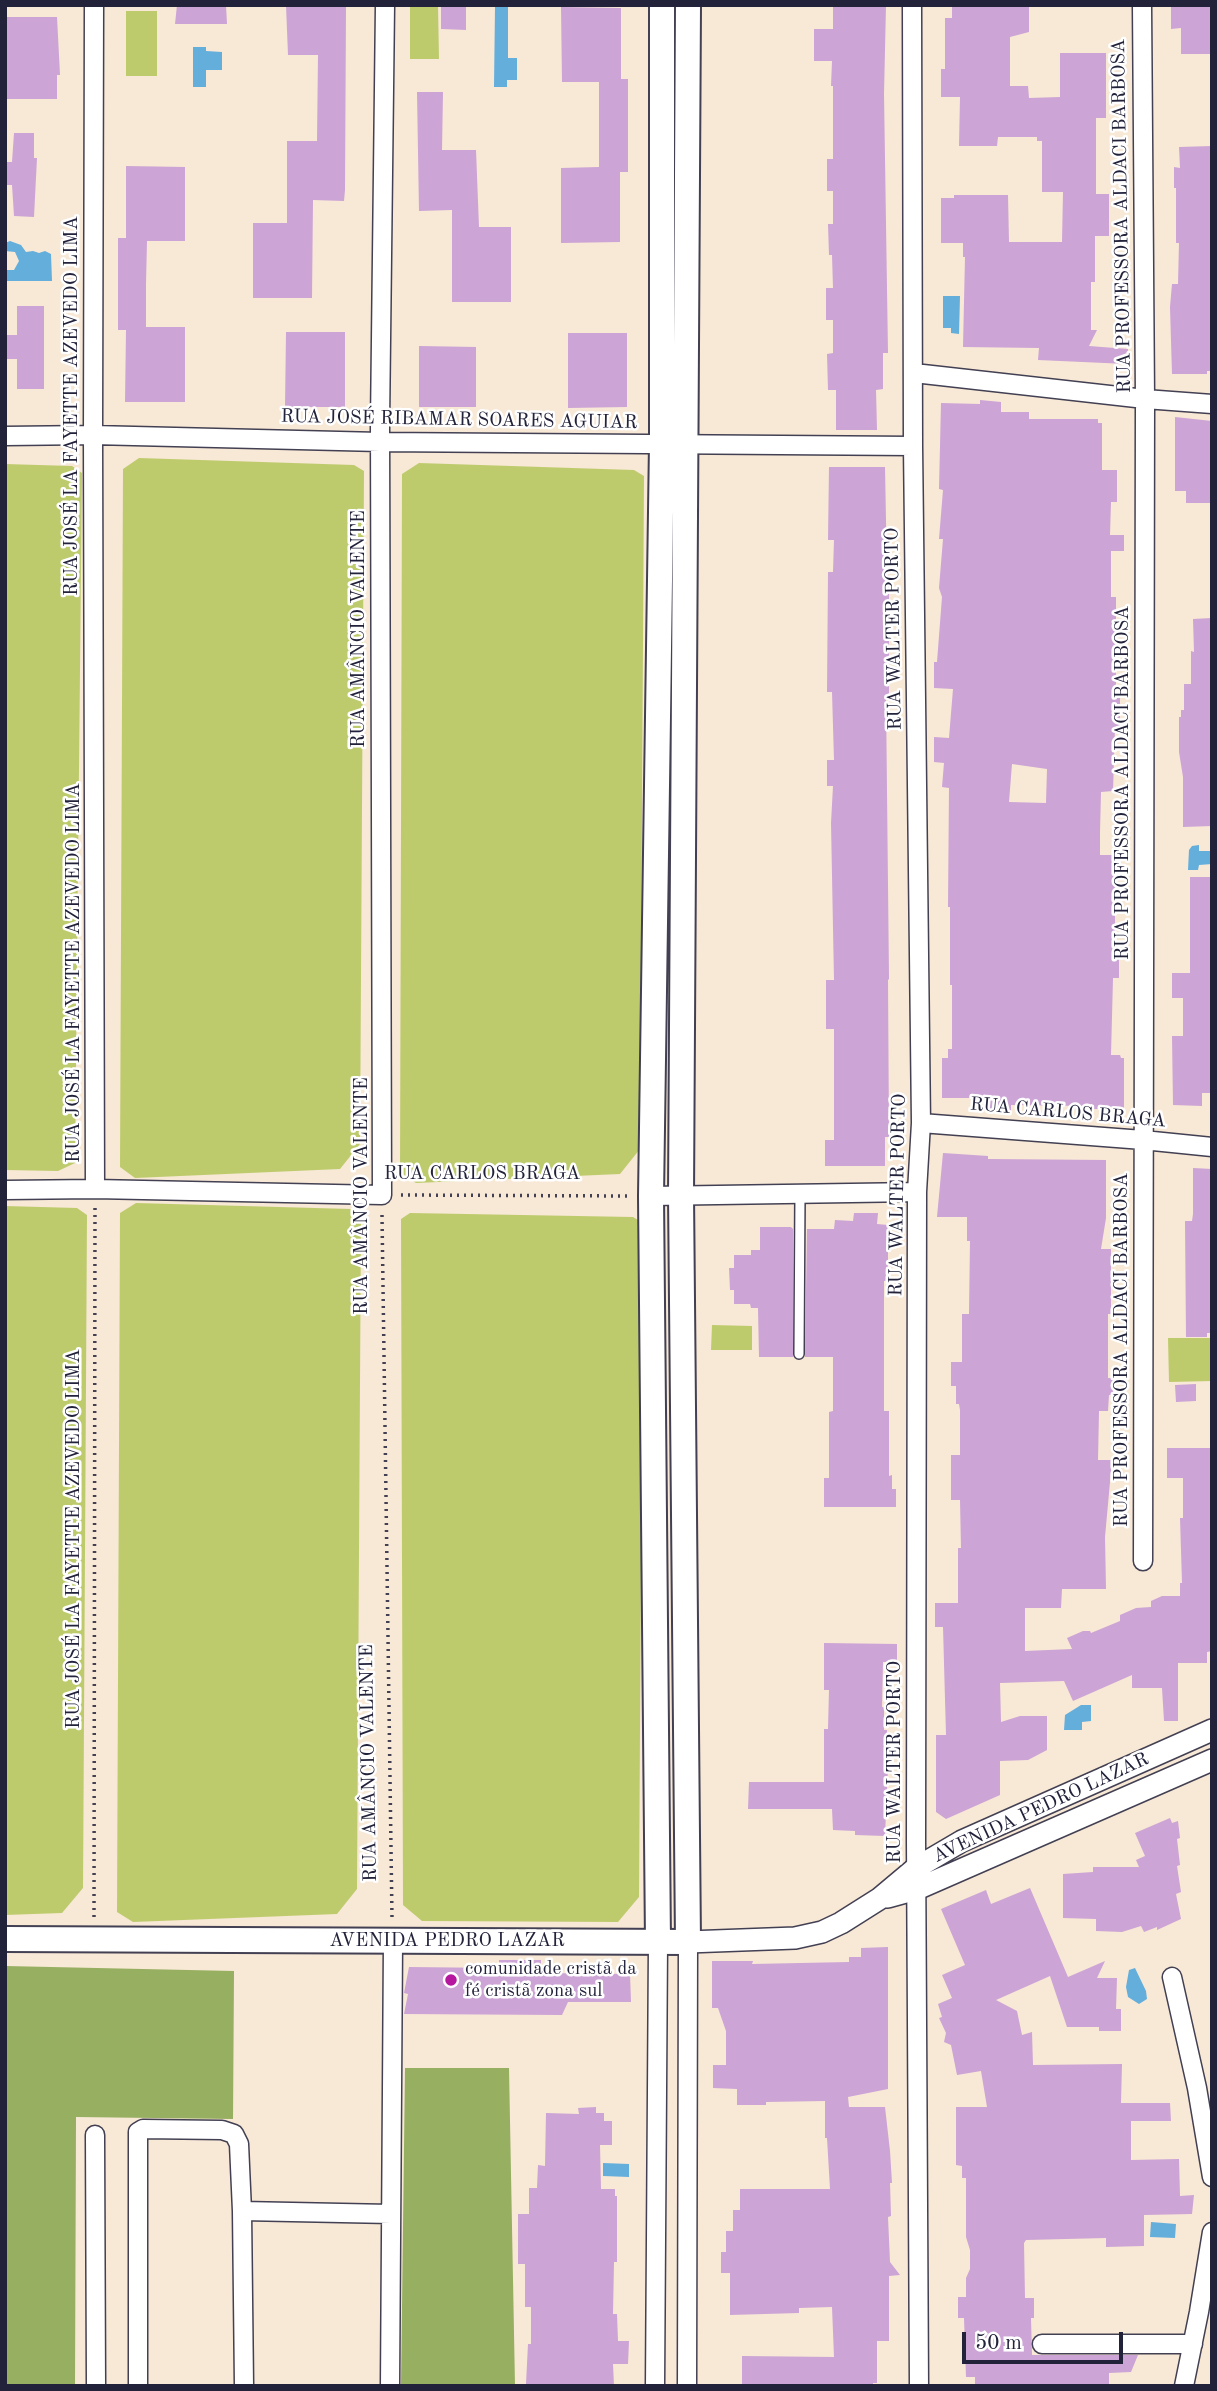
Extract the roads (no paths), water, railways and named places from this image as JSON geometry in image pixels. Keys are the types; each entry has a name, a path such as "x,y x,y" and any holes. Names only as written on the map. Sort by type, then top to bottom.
{"main road":[{"path":"662,5 674,443 688,1942"},
{"path":"658,1943 651,1196 688,5"},
{"path":"663,43 688,44"},
{"path":"653,1395 683,1395"},
{"path":"656,1696 685,1699"},
{"name":"AVENIDA PEDRO LAZAR","path":"5,1939 688,1942"}],"street":[{"name":"RUA JOSÉ LA FAYETTE AZEVEDO LIMA","path":"94,5 95,1189"},
{"name":"RUA AMÂNCIO VALENTE","path":"382,1195 380,442 386,5"},
{"name":"RUA WALTER PORTO","path":"912,5 913,446 921,1123 917,1192 916,1878 919,2386"},
{"name":"RUA PROFESSORA ALDACI BARBOSA","path":"1142,5 1145,399 1143,1561"},
{"path":"914,373 1212,404"},
{"name":"RUA JOSÉ RIBAMAR SOARES AGUIAR","path":"5,436 913,446"},
{"name":"RUA CARLOS BRAGA","path":"921,1123 1143,1139 1212,1147"},
{"name":"RUA CARLOS BRAGA","path":"5,1190 95,1189 382,1195"},
{"path":"651,1196 917,1192"},
{"path":"1205,1733 1210,1761"},
{"name":"AVENIDA PEDRO LAZAR","path":"916,1878 962,1841 1205,1733"},
{"name":"AVENIDA PEDRO LAZAR","path":"688,1942 808,1936 841,1923 916,1878 1210,1761"},
{"path":"390,2386 393,1941"},
{"path":"687,2386 688,1942"},
{"path":"655,2386 658,1943"},
{"path":"1172,1977 1197,2088 1212,2177"},
{"path":"138,2386 138,2132 144,2129 222,2130 234,2134 239,2144 244,2386"},
{"path":"95,2135 96,2386"},
{"path":"242,2211 391,2214"},
{"path":"657,2224 687,2223"},
{"path":"1184,2386 1193,2344 1205,2313 1212,2232"},
{"path":"1042,2344 1193,2344"}],"lane":[{"path":"799,1354 800,1193"}],"water":[{"path":"495,7 508,7 508,58 517,58 517,80 507,80 507,87 494,87"},
{"path":"193,47 206,47 206,51 222,52 222,70 206,70 206,87 193,87"},
{"path":"10,241 21,245 26,252 45,251 51,254 52,281 5,281 5,270 14,270 19,261 15,252 5,251 5,243"},
{"path":"943,296 960,296 959,334 951,333 951,328 943,328"},
{"path":"1199,845 1199,851 1212,851 1212,864 1199,865 1198,870 1188,870 1189,850 1192,846"},
{"path":"1081,1705 1091,1705 1091,1721 1082,1722 1082,1730 1064,1730 1065,1715"},
{"path":"1135,1968 1147,1999 1139,2004 1128,1997 1126,1987 1129,1970"},
{"path":"603,2163 629,2164 629,2177 603,2176"},
{"path":"1151,2222 1176,2224 1175,2238 1150,2237"}],"place":[{"name":"comunidade cristã da fé cristã zona sul","path":"451,1980"}]}
